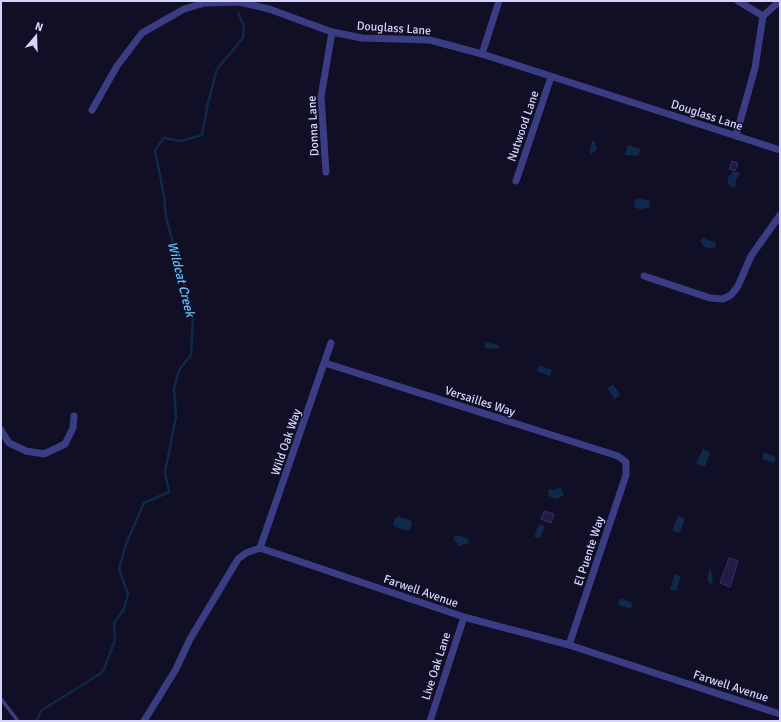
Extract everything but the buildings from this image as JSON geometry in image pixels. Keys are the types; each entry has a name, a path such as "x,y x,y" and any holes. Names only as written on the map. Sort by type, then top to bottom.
{"street":[{"path":"482,54 498,1"},
{"path":"738,1 763,16"},
{"path":"736,136 756,68 763,16 780,1"},
{"name":"Douglass Lane","path":"92,110 117,66 142,33 184,9 205,3 239,2 269,9 332,32 362,38 430,40 482,54 780,150"},
{"name":"Donna Lane","path":"326,172 321,97 332,32"},
{"name":"Nutwood Lane","path":"516,182 551,77"},
{"path":"644,276 710,298 723,299 731,295 738,286 751,256 780,215"},
{"name":"Wild Oak Way","path":"260,548 331,343"},
{"name":"Versailles Way","path":"325,363 618,456 626,462"},
{"path":"1,430 9,444 26,451 44,454 65,444 72,428 74,416"},
{"name":"El Puente Way","path":"569,645 626,474 626,462"},
{"path":"144,721 176,669 190,639 238,559 246,553 260,548"},
{"name":"Farwell Avenue","path":"260,548 464,617 569,645 780,714"},
{"name":"Live Oak Lane","path":"430,721 464,617"}],"lane":[{"path":"1,700 18,721"}],"water":[{"path":"594,140 597,149 591,154 589,151 591,148 591,143"},
{"path":"628,145 641,149 638,156 625,155"},
{"path":"733,172 738,172 740,174 736,180 735,187 728,184 728,177"},
{"path":"637,198 650,201 649,208 641,210 634,207 635,200"},
{"path":"704,237 710,241 716,242 716,246 712,249 704,247 700,240"},
{"path":"485,342 498,345 499,349 485,348"},
{"path":"539,365 552,370 550,376 537,371"},
{"path":"613,384 620,395 615,399 607,388"},
{"path":"703,449 710,452 705,467 696,464"},
{"path":"764,452 776,457 774,463 762,459"},
{"path":"560,487 564,495 557,499 548,496 549,489 555,490"},
{"path":"399,516 411,521 412,523 410,530 408,531 395,527 393,524 395,518"},
{"path":"678,516 685,518 680,533 672,531"},
{"path":"539,524 545,526 540,538 534,537"},
{"path":"457,535 468,539 469,543 459,546 453,538"},
{"path":"711,569 713,582 711,584 707,580 709,570"},
{"path":"675,574 681,576 676,591 670,589"},
{"path":"620,598 633,603 631,609 618,605"}],"waterway":[{"name":"Wildcat Creek","path":"36,721 42,710 100,674 104,669 115,640 114,623 124,609 128,594 119,569 126,544 144,503 169,492 165,472 176,417 174,389 179,370 191,355 193,317 166,217 164,196 155,150 164,138 181,141 202,135 208,103 217,69 243,38 244,26 238,13"}]}
